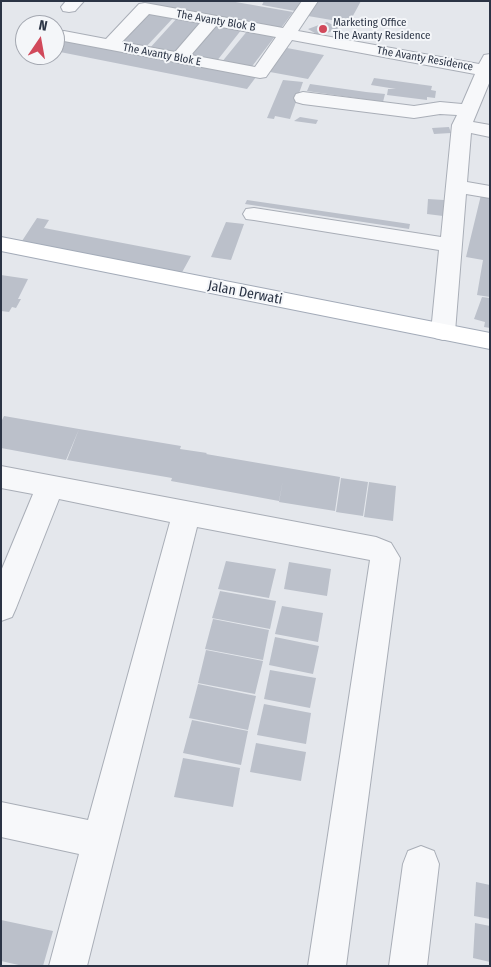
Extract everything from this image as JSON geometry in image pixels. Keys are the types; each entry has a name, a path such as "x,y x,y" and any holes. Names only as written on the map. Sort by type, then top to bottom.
{"main road":[{"name":"Jalan Derwati","path":"1,244 490,341"}],"street":[{"path":"288,34 310,1"},
{"name":"The Avanty Blok B","path":"110,44 145,8 364,48"},
{"path":"180,58 212,20"},
{"name":"The Avanty Blok E","path":"65,36 260,74 288,34"},
{"name":"The Avanty Residence","path":"364,48 488,67"},
{"path":"437,331 451,245 465,118 488,67"},
{"path":"302,98 414,112 440,108 490,131"},
{"path":"456,186 490,192"},
{"path":"254,214 451,245"},
{"path":"1,477 186,514 376,548 386,558 328,966"},
{"path":"1,608 50,487"},
{"path":"68,966 186,514"},
{"path":"1,819 101,841"},
{"path":"408,966 421,864"}],"building":[{"path":"144,1 230,1 293,12 281,28 142,3"},
{"path":"264,1 302,1 295,11 262,5"},
{"path":"318,1 361,1 349,23 308,16"},
{"path":"148,11 175,16 145,48 118,43"},
{"path":"178,17 205,22 177,54 149,49"},
{"name":"Marketing Office The Avanty Residence","path":"327,22 339,28 320,36 308,29"},
{"path":"215,24 242,29 216,62 187,56"},
{"path":"248,30 276,35 250,69 221,63"},
{"path":"65,40 256,77 247,89 65,53"},
{"path":"287,48 324,55 308,79 270,72"},
{"path":"374,78 432,86 431,90 436,91 435,98 427,97 427,100 387,95 388,89 396,89 371,85"},
{"path":"283,80 303,82 290,119 275,116 274,119 267,118"},
{"path":"310,84 385,94 383,102 307,91"},
{"path":"300,117 318,120 316,124 294,121"},
{"path":"449,127 451,133 434,134 432,128"},
{"path":"481,195 490,196 490,297 477,295 483,260 466,257"},
{"path":"428,199 444,200 443,216 427,214"},
{"path":"247,200 410,224 409,229 245,204"},
{"path":"37,218 49,220 44,228 191,256 180,276 20,244"},
{"path":"226,222 244,224 231,260 211,257"},
{"path":"1,275 28,279 18,299 21,299 16,308 12,307 9,312 1,311"},
{"path":"482,297 490,298 490,328 484,327 485,322 474,319"},
{"path":"4,416 79,429 66,460 1,448 1,422"},
{"path":"79,429 181,446 180,449 340,477 335,511 279,502 283,480 279,501 171,481 172,478 67,460"},
{"path":"341,478 368,482 363,516 336,512"},
{"path":"369,482 396,486 393,521 364,517"},
{"path":"226,561 276,569 269,598 218,589"},
{"path":"289,562 331,569 327,596 284,589"},
{"path":"220,591 276,601 270,629 212,618"},
{"path":"282,606 323,613 318,642 275,634"},
{"path":"213,619 269,630 263,660 205,649"},
{"path":"275,637 319,646 313,674 269,665"},
{"path":"206,650 263,661 255,694 198,683"},
{"path":"270,670 316,678 310,708 264,699"},
{"path":"198,684 256,696 248,730 189,718"},
{"path":"264,704 311,713 306,744 257,735"},
{"path":"192,720 248,731 241,765 183,753"},
{"path":"256,743 306,752 301,781 250,772"},
{"path":"183,758 240,768 233,807 174,797"},
{"path":"476,882 490,885 490,919 474,916"},
{"path":"1,920 53,931 43,966 23,966 1,961"},
{"path":"475,923 490,926 490,962 473,958"}],"place":[{"name":"Marketing Office The Avanty Residence","path":"323,29"}]}
